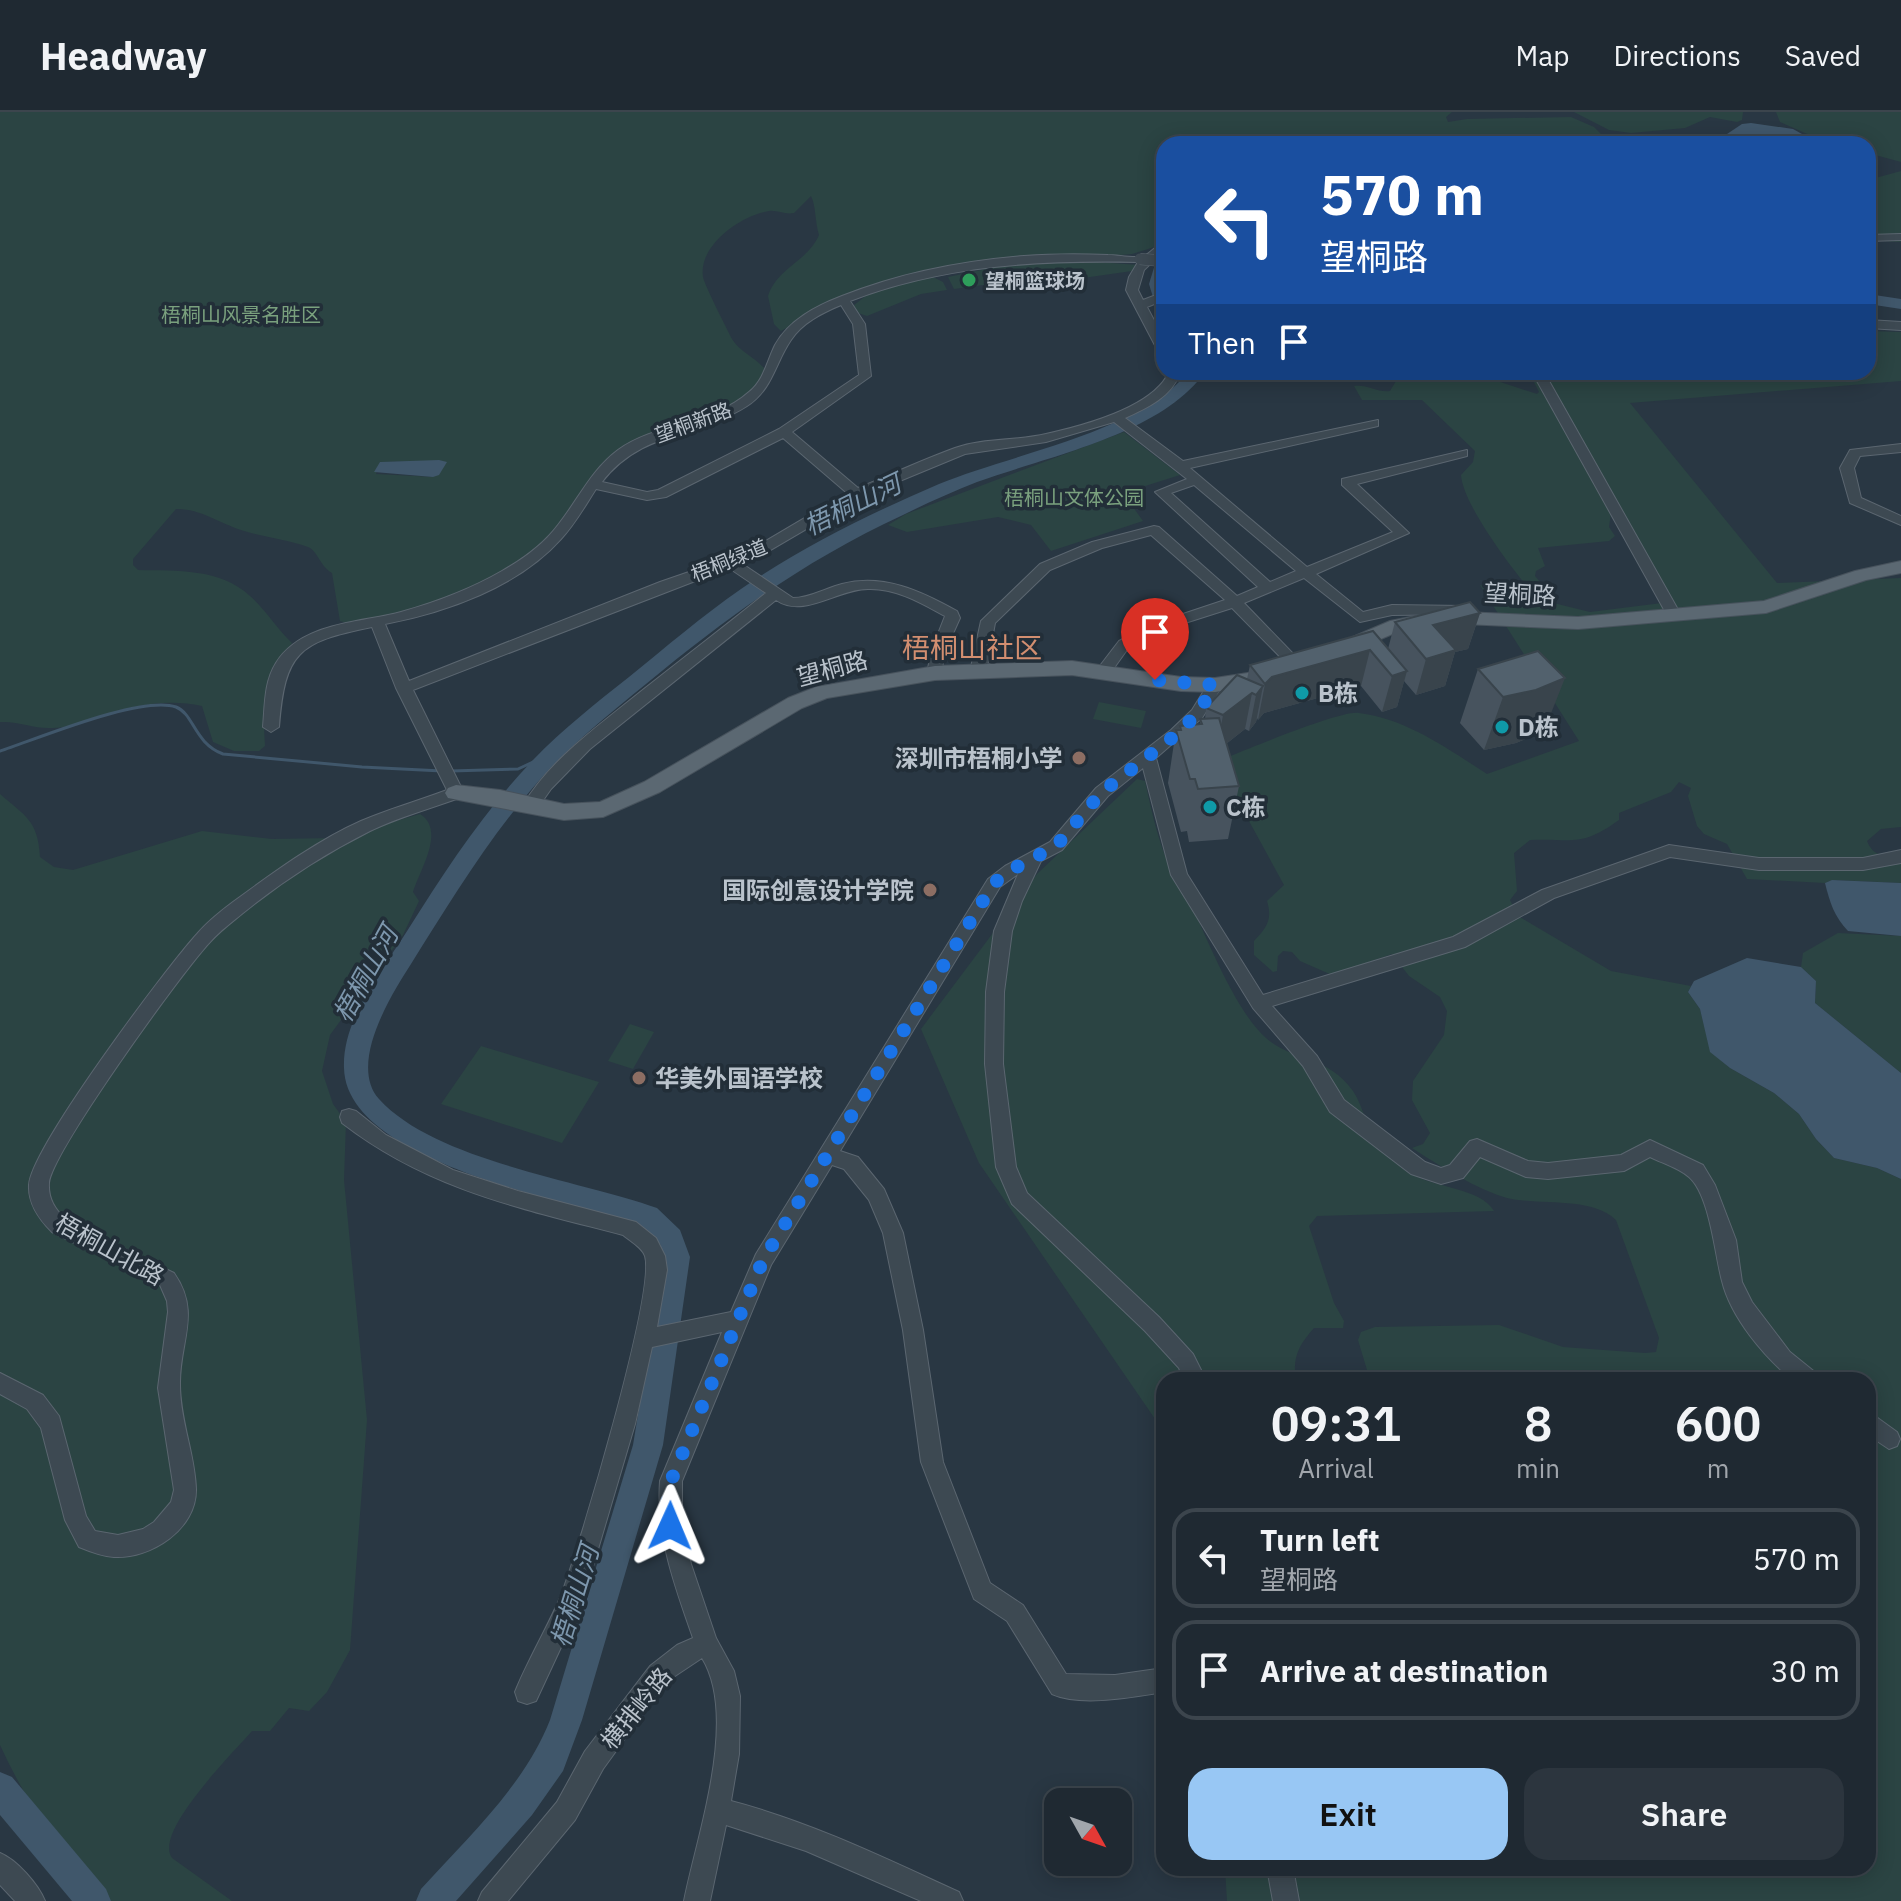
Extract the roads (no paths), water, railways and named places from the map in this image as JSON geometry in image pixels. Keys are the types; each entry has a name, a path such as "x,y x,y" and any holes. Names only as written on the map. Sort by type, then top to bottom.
{"main road":[{"name":"望桐路","path":"455,788 564,812 603,809 652,787 795,703 823,692 935,673 1072,668 1181,684 1215,685 1263,678 1313,662 1397,625 1419,620 1484,618 1578,623 1766,607 1862,575 1901,567"}],"street":[{"path":"1876,238 1901,237"},
{"path":"1156,250 1132,283 1156,333"},
{"name":"望桐新路","path":"271,727 276,684 284,662 323,633 377,622 468,593 529,560 558,533 593,484 617,457 636,444 745,402 770,375 782,344 791,332 821,310 843,299 898,281 974,265 1046,258 1156,260"},
{"path":"593,484 647,496 661,494 784,432 865,376 859,324 843,299"},
{"path":"1144,305 1156,300"},
{"path":"1876,324 1901,326"},
{"name":"梧桐绿道","path":"404,688 665,585 752,555 856,494 960,451 1046,438 1117,418 1146,403 1169,386 1172,380"},
{"path":"1542,380 1674,615"},
{"path":"1117,418 1181,466 1360,617 1392,610 1446,609 1474,613 1484,618"},
{"path":"1181,466 1373,423"},
{"path":"784,432 856,494"},
{"path":"1901,448 1855,453 1847,468 1855,500 1901,521"},
{"path":"1104,671 1124,644 1158,627 1268,588 1402,533 1347,482 1462,453"},
{"path":"1196,480 1162,492 1268,588"},
{"path":"978,672 988,621 1045,567 1057,559 1154,530 1234,601 1313,662"},
{"path":"731,563 772,592 798,603 852,586 870,585 921,597 952,614 953,618 939,649 935,673"},
{"path":"531,805 545,785 584,745 772,592"},
{"path":"377,622 404,688 455,788"},
{"path":"697,1901 726,1767 728,1713 722,1672 707,1644 680,1565 667,1505 671,1481 737,1320 763,1260 994,883 1011,870 1033,861 1056,846 1102,792 1177,734 1197,714 1215,685"},
{"path":"1148,756 1179,875 1259,1003 1310,1061 1337,1106 1418,1168 1441,1176 1456,1172 1477,1147 1526,1169 1548,1171 1624,1163 1650,1148 1696,1171 1705,1185 1726,1240 1732,1282 1745,1309 1783,1359 1798,1372"},
{"name":"梧桐山北路","path":"0,1383 35,1402 51,1423 76,1520 87,1539 111,1547 122,1547 149,1538 174,1520 184,1502 185,1490 170,1399 169,1373 179,1311 178,1295 167,1279 52,1219 40,1197 42,1170 61,1135 172,977 204,937 249,899 312,856 366,826 455,788"},
{"path":"1259,1003 1459,942 1548,894 1669,851 1759,864 1863,864 1889,861 1901,856"},
{"path":"1033,861 1013,901 1003,931 995,992 994,1064 1006,1167 1019,1198 1152,1324 1186,1361 1191,1372"},
{"path":"349,1117 397,1154 428,1169 476,1187 629,1228 649,1244 657,1270 624,1424 571,1600 527,1692"},
{"path":"826,1155 851,1163 877,1195 893,1233 913,1330 932,1462 982,1591 1015,1613 1060,1686 1115,1687 1156,1681"},
{"path":"643,1339 737,1320"},
{"path":"1876,1428 1889,1439"},
{"name":"横排岭路","path":"491,1901 566,1811 594,1760 658,1674 685,1653 707,1644"},
{"path":"716,1810 766,1821 950,1901"},
{"path":"0,1866 32,1901"},
{"path":"1281,1876 1286,1901"}],"water":[{"path":"1742,124 1793,129 1806,136 1724,136"},
{"path":"380,462 447,462 439,475 433,477 374,472"},
{"path":"1832,880 1901,883 1901,936 1848,931 1829,897 1825,883"},
{"path":"1747,958 1801,967 1816,981 1815,1003 1901,1073 1901,1179 1877,1168 1834,1158 1799,1114 1774,1093 1730,1068 1710,1052 1700,1009 1688,992 1694,981"}],"waterway":[{"name":"梧桐山河","path":"1876,300 1901,304"},
{"name":"梧桐山河","path":"433,1901 520,1803 551,1759 566,1720 648,1445 677,1257 671,1238 648,1216 457,1158 390,1124 368,1104 359,1086 356,1067 359,1046 375,1004 464,861 528,779 580,727 707,624 772,578 845,536 946,488 1124,423 1158,407 1183,390 1191,380"},
{"path":"0,751 115,712 160,705 182,711 206,743 223,754 442,771"},
{"path":"451,771 518,769 555,752"},
{"name":"梧桐山河","path":"0,1789 94,1901"}],"place":[{"name":"望桐篮球场","path":"969,280"},
{"name":"B栋","path":"1302,693"},
{"name":"D栋","path":"1502,727"},
{"name":"深圳市梧桐小学","path":"1079,758"},
{"name":"C栋","path":"1210,807"},
{"name":"国际创意设计学院","path":"930,890"},
{"name":"华美外国语学校","path":"639,1078"}],"district":[{"name":"梧桐山社区","path":"972,647"}],"park label":[{"name":"梧桐山风景名胜区","path":"241,314"},
{"name":"梧桐山文体公园","path":"1074,497"}]}
